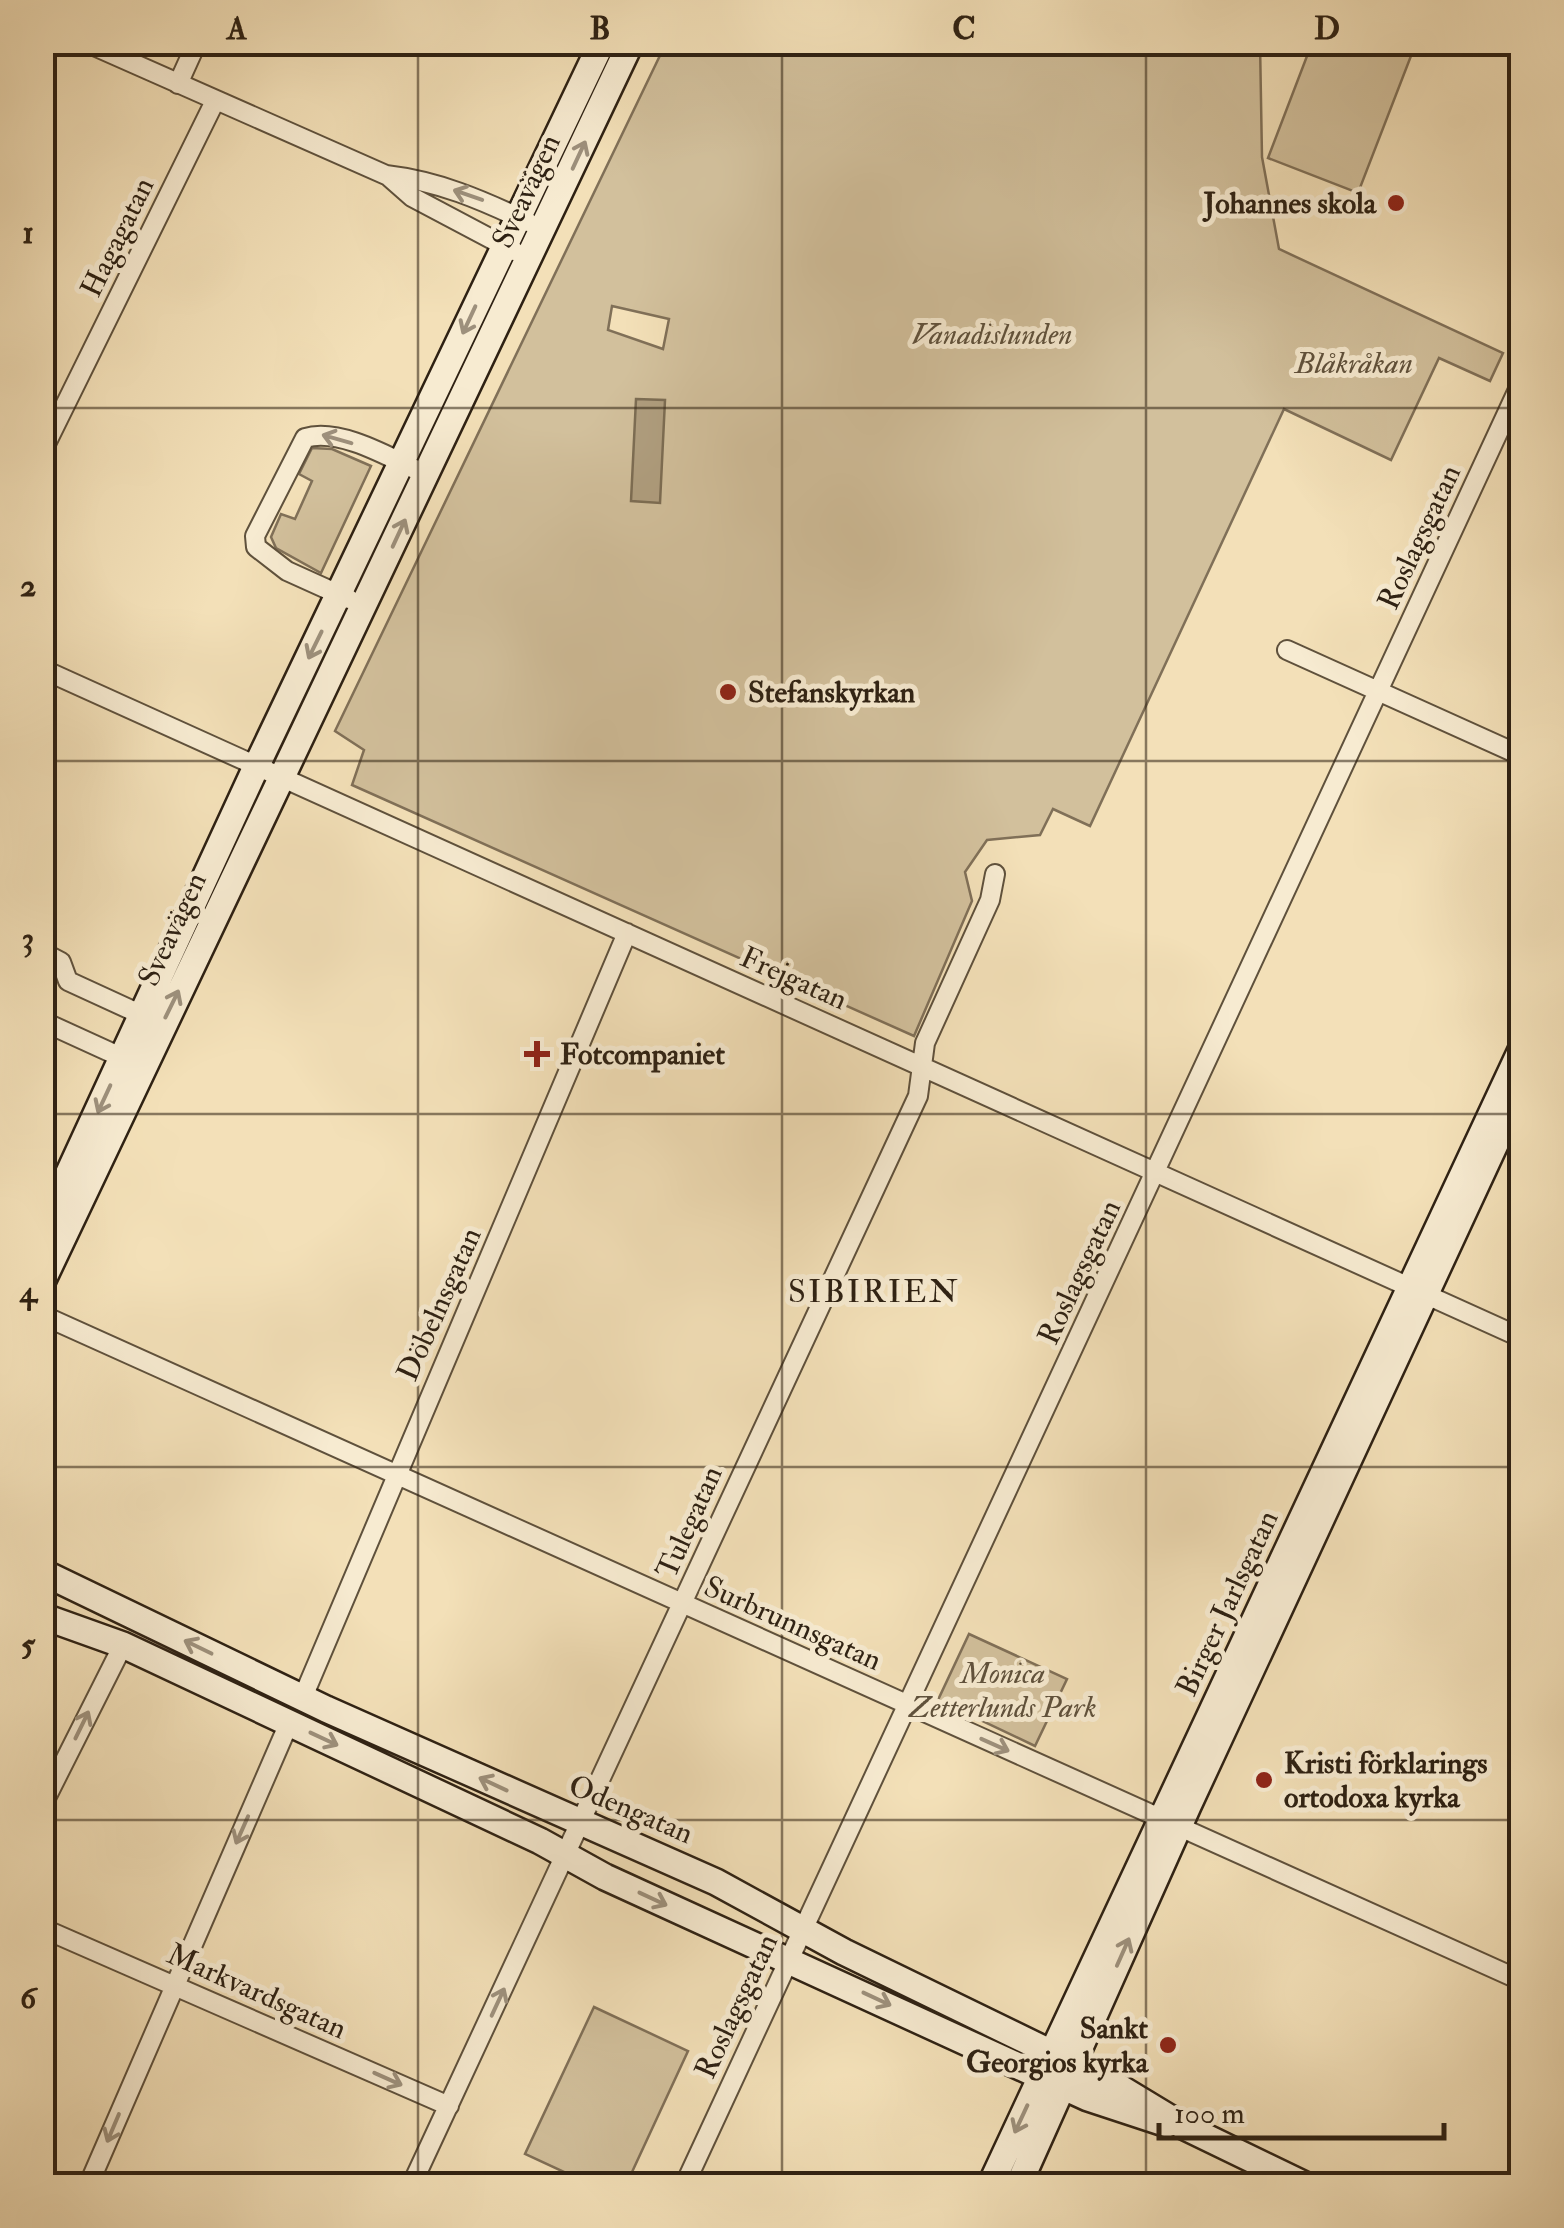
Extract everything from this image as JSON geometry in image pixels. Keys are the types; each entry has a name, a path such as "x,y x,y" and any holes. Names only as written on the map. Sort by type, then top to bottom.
{"main road":[{"name":"Sveavägen","path":"42,1231 256,767 602,42"},
{"name":"Sveavägen","path":"42,1282 630,42"},
{"name":"Birger Jarlsgatan","path":"990,2186 1058,2069 1418,1291 1522,1048"},
{"name":"Birger Jarlsgatan","path":"1418,1291 1522,1088"},
{"name":"Odengatan","path":"42,1572 303,1698 716,1882 1156,2123 1183,2126 1307,2186"},
{"name":"Odengatan","path":"42,1616 123,1645 567,1854 605,1877 788,1960 1058,2069"},
{"name":"Birger Jarlsgatan","path":"1018,2186 1058,2069"}],"street":[{"path":"85,42 386,175 420,179 544,229"},
{"path":"178,84 197,42"},
{"name":"Hagagatan","path":"42,452 215,101"},
{"path":"386,175 412,197 530,258"},
{"name":"Roslagsgatan","path":"684,2186 1522,381"},
{"path":"365,606 264,556 256,547 255,536 305,438 318,434 338,438 427,475"},
{"path":"1287,650 1522,756"},
{"name":"Frejgatan","path":"42,669 1522,1338"},
{"name":"Tulegatan","path":"412,2186 918,1096 925,1042 990,900 995,874"},
{"name":"Döbelnsgatan","path":"303,1698 627,933"},
{"name":"Sveavägen","path":"42,952 61,962 68,981 142,1015"},
{"path":"42,1021 122,1058"},
{"name":"Surbrunnsgatan","path":"42,1314 1522,1981"},
{"path":"42,1806 123,1645"},
{"path":"88,2186 289,1723"},
{"name":"Markvardsgatan","path":"42,1928 449,2106"}],"green space":[{"name":"Vanadislunden","path":"666,43 1260,43 1262,157 1279,249 1503,353 1490,381 1439,358 1391,460 1284,409 1090,826 1053,809 1040,835 987,840 965,872 972,901 914,1036 352,785 364,750 335,731","holes":["612,306 669,319 663,349 608,330"]},
{"path":"1312,43 1416,43 1358,193 1268,158"},
{"path":"312,448 332,449 371,466 321,573 276,548 271,537 281,514 295,519 312,481 299,474"},
{"name":"Monica Zetterlunds Park","path":"969,1634 1067,1679 1035,1746 938,1700"},
{"path":"594,2007 688,2051 626,2185 592,2185 525,2154"}],"shaded area":[{"path":"636,399 665,400 660,503 631,501"}],"place":[{"name":"Johannes skola","path":"1396,203"},
{"name":"Stefanskyrkan","path":"728,692"},
{"name":"Fotcompaniet","path":"537,1054"},
{"name":"Kristi förklarings ortodoxa kyrka","path":"1264,1780"},
{"name":"Sankt Georgios kyrka","path":"1168,2045"}],"district":[{"name":"SIBIRIEN","path":"874,1291"}],"park label":[{"name":"Blåkråkan","path":"1354,363"}]}
